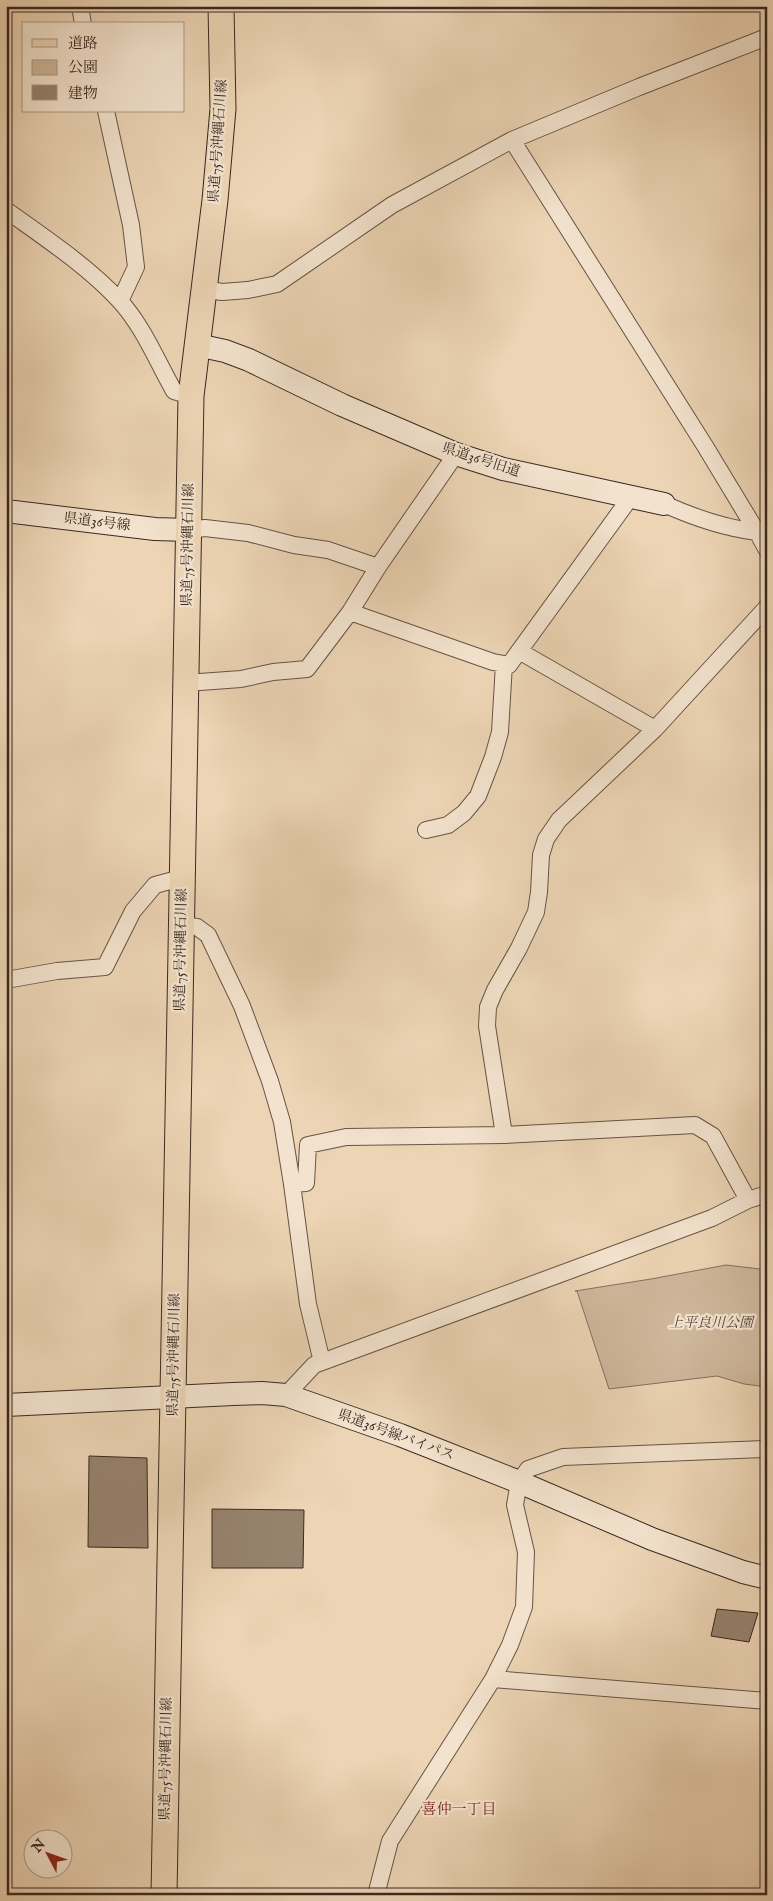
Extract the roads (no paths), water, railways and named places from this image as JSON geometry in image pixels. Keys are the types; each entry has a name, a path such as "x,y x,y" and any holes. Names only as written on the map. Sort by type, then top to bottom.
{"main road":[{"name":"県道75号沖縄石川線","path":"164,1895 191,396 215,200 222,109 221,6"},
{"name":"県道36号旧道","path":"197,345 225,351 250,360 342,405 456,454 503,469 664,504"},
{"name":"県道36号線","path":"6,511 155,529 189,530"},
{"name":"県道36号線バイパス","path":"6,1405 173,1396 262,1393 286,1395 400,1435 519,1482 652,1539 743,1572 767,1578"}],"street":[{"path":"80,6 83,22"},
{"path":"203,289 222,292 248,290 277,284 392,205 512,140 639,86 767,37"},
{"path":"106,112 131,225 136,267 120,301"},
{"path":"512,140 762,533 767,550"},
{"path":"6,210 75,259 120,301 147,339 174,391 191,396"},
{"path":"186,683 241,679 273,672 307,669 350,612 378,567 456,454"},
{"path":"350,612 509,665 625,506 627,495"},
{"name":"県道36号旧道","path":"664,504 698,519 731,529 762,533"},
{"path":"189,530 205,528 248,533 328,550 378,567"},
{"path":"504,1135 487,1026 488,1007 536,912 541,856 546,839 559,820 655,729 767,607"},
{"path":"519,651 655,729"},
{"path":"426,830 448,824 464,814 478,796 493,757 500,732 504,664"},
{"path":"6,980 57,971 105,967 133,911 155,885 181,878"},
{"path":"182,925 196,926 208,936 242,1006 270,1081 282,1122 308,1304 322,1362"},
{"path":"292,1184 306,1183 308,1145 346,1137 504,1135 695,1125 713,1136 748,1200"},
{"path":"286,1395 314,1365 712,1218 748,1200 767,1194"},
{"path":"376,1895 390,1841 493,1679 510,1645 524,1607 526,1552 515,1505 519,1482 528,1469 563,1457 767,1449"},
{"path":"493,1679 767,1701"}],"district":[{"name":"喜仲一丁目","path":"459,1809"}],"park label":[{"name":"上平良川公園","path":"711,1323"}]}
